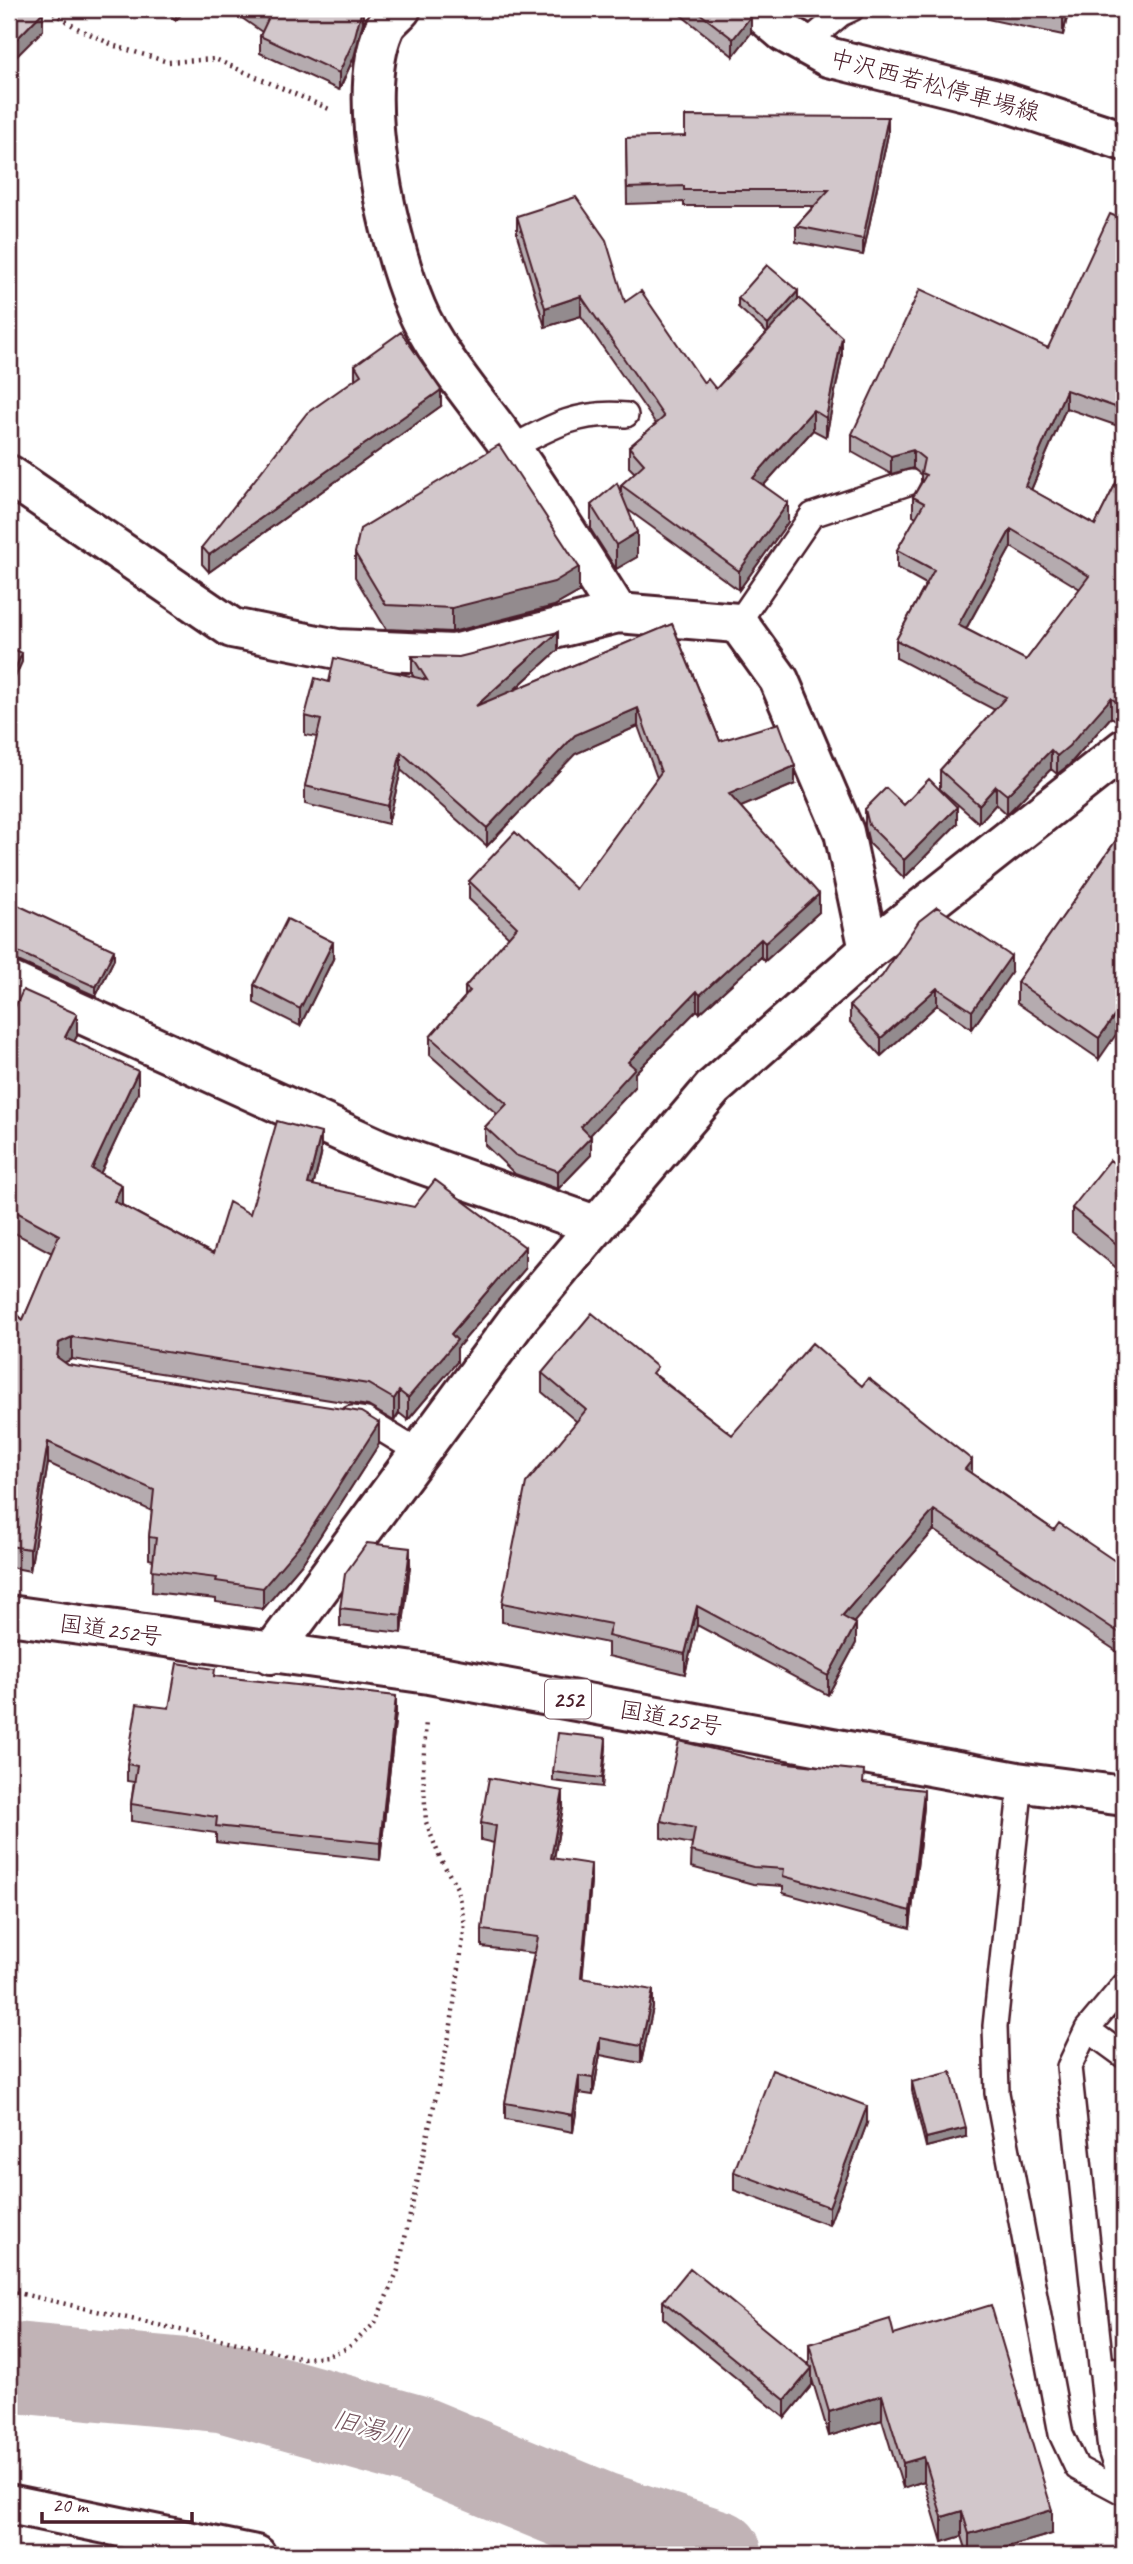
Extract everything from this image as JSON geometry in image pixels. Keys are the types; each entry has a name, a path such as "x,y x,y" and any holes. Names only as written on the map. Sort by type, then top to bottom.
{"main road":[{"path":"401,9 385,27 375,61 372,108 397,250 416,310 511,448 618,613"},
{"name":"中沢西若松停車場線","path":"757,9 804,45 828,57 993,98 1124,141"},
{"path":"9,475 232,628 337,649 454,654 618,613 738,623 779,680 844,832 869,950"},
{"path":"271,1654 521,1315 713,1088 869,950 1123,752"},
{"path":"9,981 382,1150 595,1225"},
{"name":"国道252号","path":"9,1615 271,1654 429,1674 1017,1782 1124,1796"},
{"path":"9,2504 256,2555"}],"lane":[{"path":"804,45 841,14 852,9"},
{"path":"511,448 564,420 610,414 626,415"},
{"path":"738,623 812,515 911,482"},
{"path":"326,1414 366,1420 420,1453"},
{"path":"1017,1782 1019,1801 995,2026 997,2093 1061,2434 1077,2468 1124,2493"},
{"path":"1124,1986 1087,2029 1069,2067 1110,2450 1124,2493"},
{"path":"1087,2029 1124,2056"},
{"path":"1101,2371 1124,2369"}],"path":[{"path":"48,9 75,27 115,46 168,62 215,59 374,130"},
{"path":"9,2291 303,2358 327,2356 348,2348 375,2323 398,2270 450,2032 465,1925 457,1888 440,1858 426,1822 424,1769 429,1674"}],"building":[{"path":"9,9 39,9 43,12 9,47"},
{"path":"253,9 362,9 354,40 339,73 260,36 268,19"},
{"path":"694,9 744,9 751,16 733,39"},
{"path":"1021,9 1065,9 1063,17"},
{"path":"685,116 888,117 863,239 796,226 829,190 684,190 684,186 627,188 626,138 685,136"},
{"path":"576,197 606,240 625,302 641,291 704,383 708,379 716,389 799,298 842,337 826,418 813,410 753,478 788,503 739,571 621,485 644,464 629,447 664,417 581,296 545,308 517,216"},
{"path":"1110,214 1124,220 1124,410 1066,390 1025,486 1095,525 1124,467 1124,703 1122,706 1111,698 1057,756 1051,750 1007,795 996,786 979,805 940,770 1006,697 896,640 934,570 897,550 924,503 913,497 926,475 921,473 924,459 913,450 891,456 852,434 920,289 1048,348","holes":["1011,529 1089,576 1026,660 958,625"]},
{"path":"767,265 798,291 768,325 738,298"},
{"path":"401,332 441,390 209,555 202,547 307,413 361,375 355,365"},
{"path":"499,445 579,567 554,582 452,608 386,605 355,553 360,529"},
{"path":"617,483 637,532 616,545 591,505"},
{"path":"672,624 720,741 779,723 795,766 729,794 819,894 765,943 761,939 700,995 697,991 628,1062 635,1068 581,1127 591,1137 558,1171 515,1155 485,1127 507,1104 430,1037 470,991 465,987 517,927 469,881 515,832 576,889 661,772 638,708 575,735 487,828 401,752 388,806 305,786 321,720 305,716 315,678 329,682 334,658 427,680 412,656 459,657 558,632 476,706"},
{"path":"9,647 22,653 9,682"},
{"path":"929,779 957,807 904,860 869,825 865,809 886,788 904,805"},
{"path":"1117,839 1124,844 1124,1002 1099,1038 1017,982"},
{"path":"9,901 114,950 96,987 18,952 9,951"},
{"path":"937,907 1011,956 972,1011 937,988 881,1038 850,1005 882,976 919,921"},
{"path":"287,919 333,942 300,1009 254,985"},
{"path":"23,990 77,1014 65,1037 138,1071 92,1169 122,1185 114,1201 213,1254 229,1202 250,1214 277,1121 321,1133 308,1184 414,1207 435,1180 525,1247 451,1334 457,1340 408,1398 399,1391 394,1399 368,1384 72,1337 59,1343 57,1357 68,1365 361,1412 379,1423 304,1540 263,1588 216,1581 217,1578 152,1570 156,1538 149,1537 154,1490 48,1442 30,1549 9,1546 9,1306 23,1320 59,1235 9,1208 9,1020"},
{"path":"1110,1160 1124,1171 1124,1250 1072,1208"},
{"path":"592,1313 657,1367 652,1373 732,1435 812,1343 862,1386 868,1378 972,1460 965,1469 1054,1530 1059,1523 1124,1567 1124,1636 934,1510 842,1616 856,1624 828,1676 697,1606 685,1654 608,1636 611,1624 502,1603 526,1483 586,1410 542,1373"},
{"path":"367,1543 410,1548 402,1615 340,1608 345,1574"},
{"path":"177,1663 215,1669 214,1676 396,1696 380,1843 216,1826 217,1817 131,1804 137,1766 127,1764 137,1704 169,1708"},
{"path":"558,1733 606,1738 602,1778 553,1772"},
{"path":"679,1741 759,1760 864,1771 863,1783 924,1790 910,1911 783,1876 784,1869 753,1867 691,1851 695,1828 661,1821"},
{"path":"489,1778 563,1791 551,1858 591,1864 581,1978 653,1990 641,2046 600,2038 593,2078 579,2076 573,2115 505,2103 538,1937 482,1930 496,1826 481,1823"},
{"path":"772,2070 867,2106 829,2207 734,2172"},
{"path":"951,2072 966,2128 926,2138 912,2082"},
{"path":"690,2268 812,2368 785,2400 663,2301"},
{"path":"991,2305 1052,2510 969,2534 962,2511 942,2517 924,2457 903,2463 882,2395 829,2412 809,2344 890,2319 894,2335"}],"waterway":[{"name":"旧湯川","path":"9,2367 224,2387 411,2439 600,2517 717,2555"}]}
